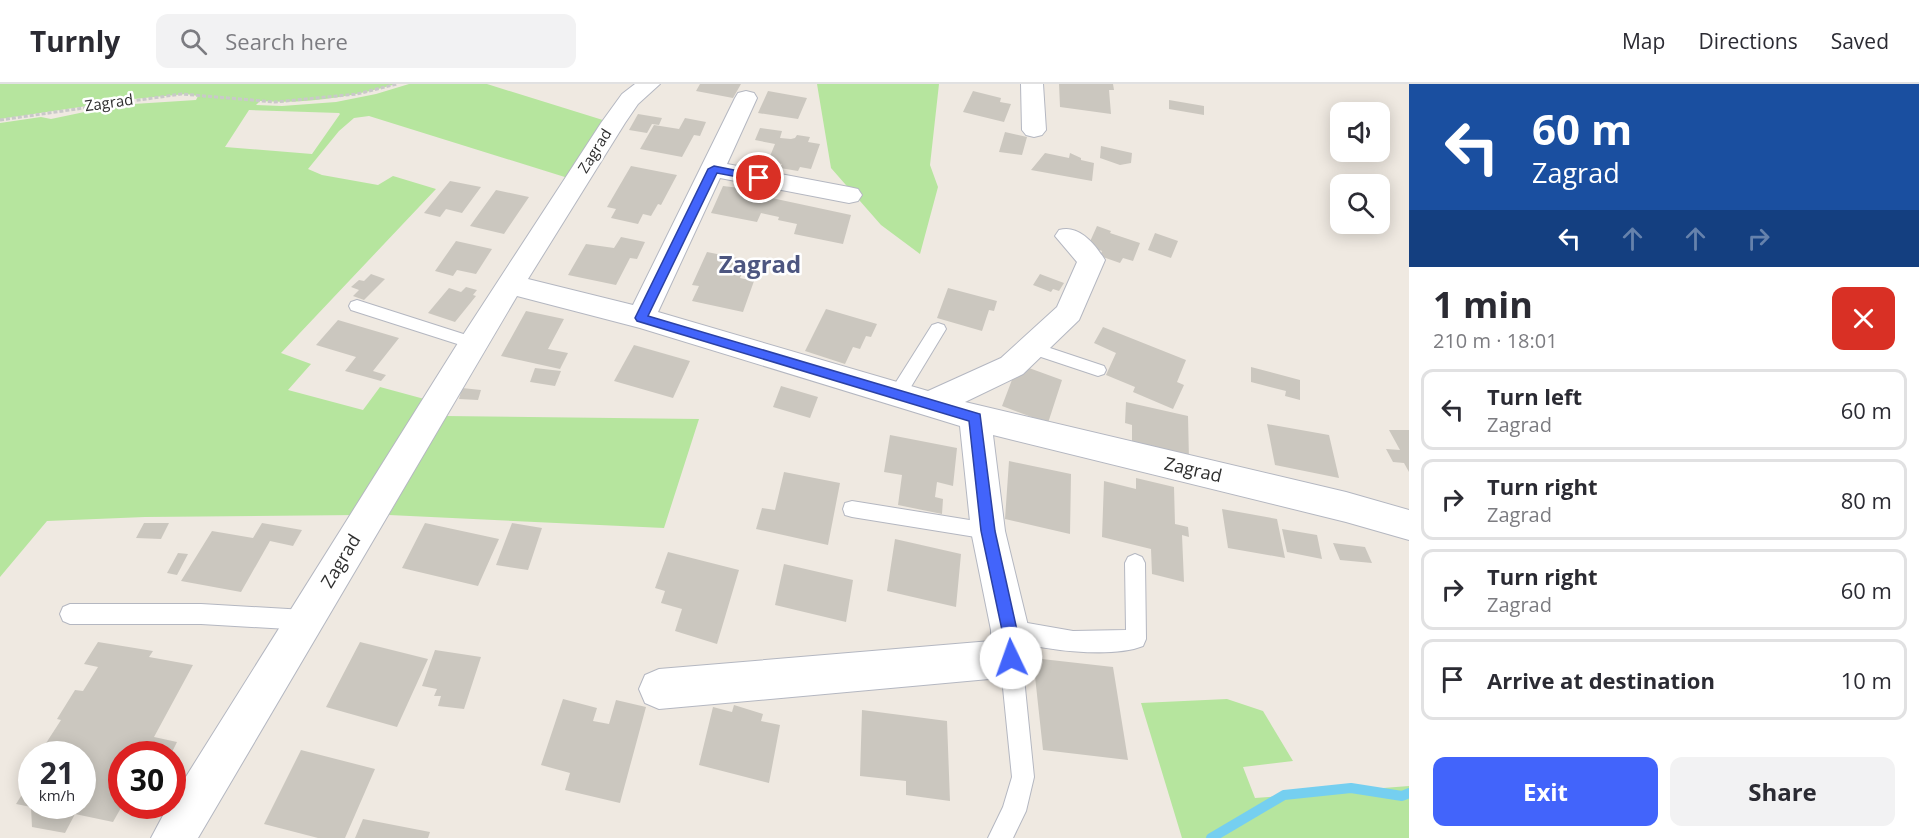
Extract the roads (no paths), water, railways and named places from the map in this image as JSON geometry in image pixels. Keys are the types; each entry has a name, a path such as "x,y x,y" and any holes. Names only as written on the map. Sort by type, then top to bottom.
{"street":[{"name":"Zagrad","path":"173,838 473,343 619,115 630,99 649,84"},
{"path":"1032,84 1034,130"},
{"path":"641,318 746,98"},
{"path":"714,169 849,195"},
{"path":"929,404 969,388 1012,366 1069,313 1091,260 1068,236"},
{"name":"Zagrad","path":"511,285 641,318 975,418 1346,507 1409,525"},
{"path":"659,689 1010,644 988,531 975,418"}],"lane":[{"path":"357,306 473,343"},
{"path":"897,395 938,329"},
{"path":"1032,348 1098,370"},
{"path":"852,510 988,531"},
{"path":"1000,838 1014,811 1023,777 1010,644 1112,643 1136,639 1135,563"},
{"path":"70,614 201,614 305,620"}],"waterway":[{"path":"1211,838 1284,795 1351,788 1402,796 1409,793"}],"district":[{"name":"Zagrad","path":"760,265"}]}
